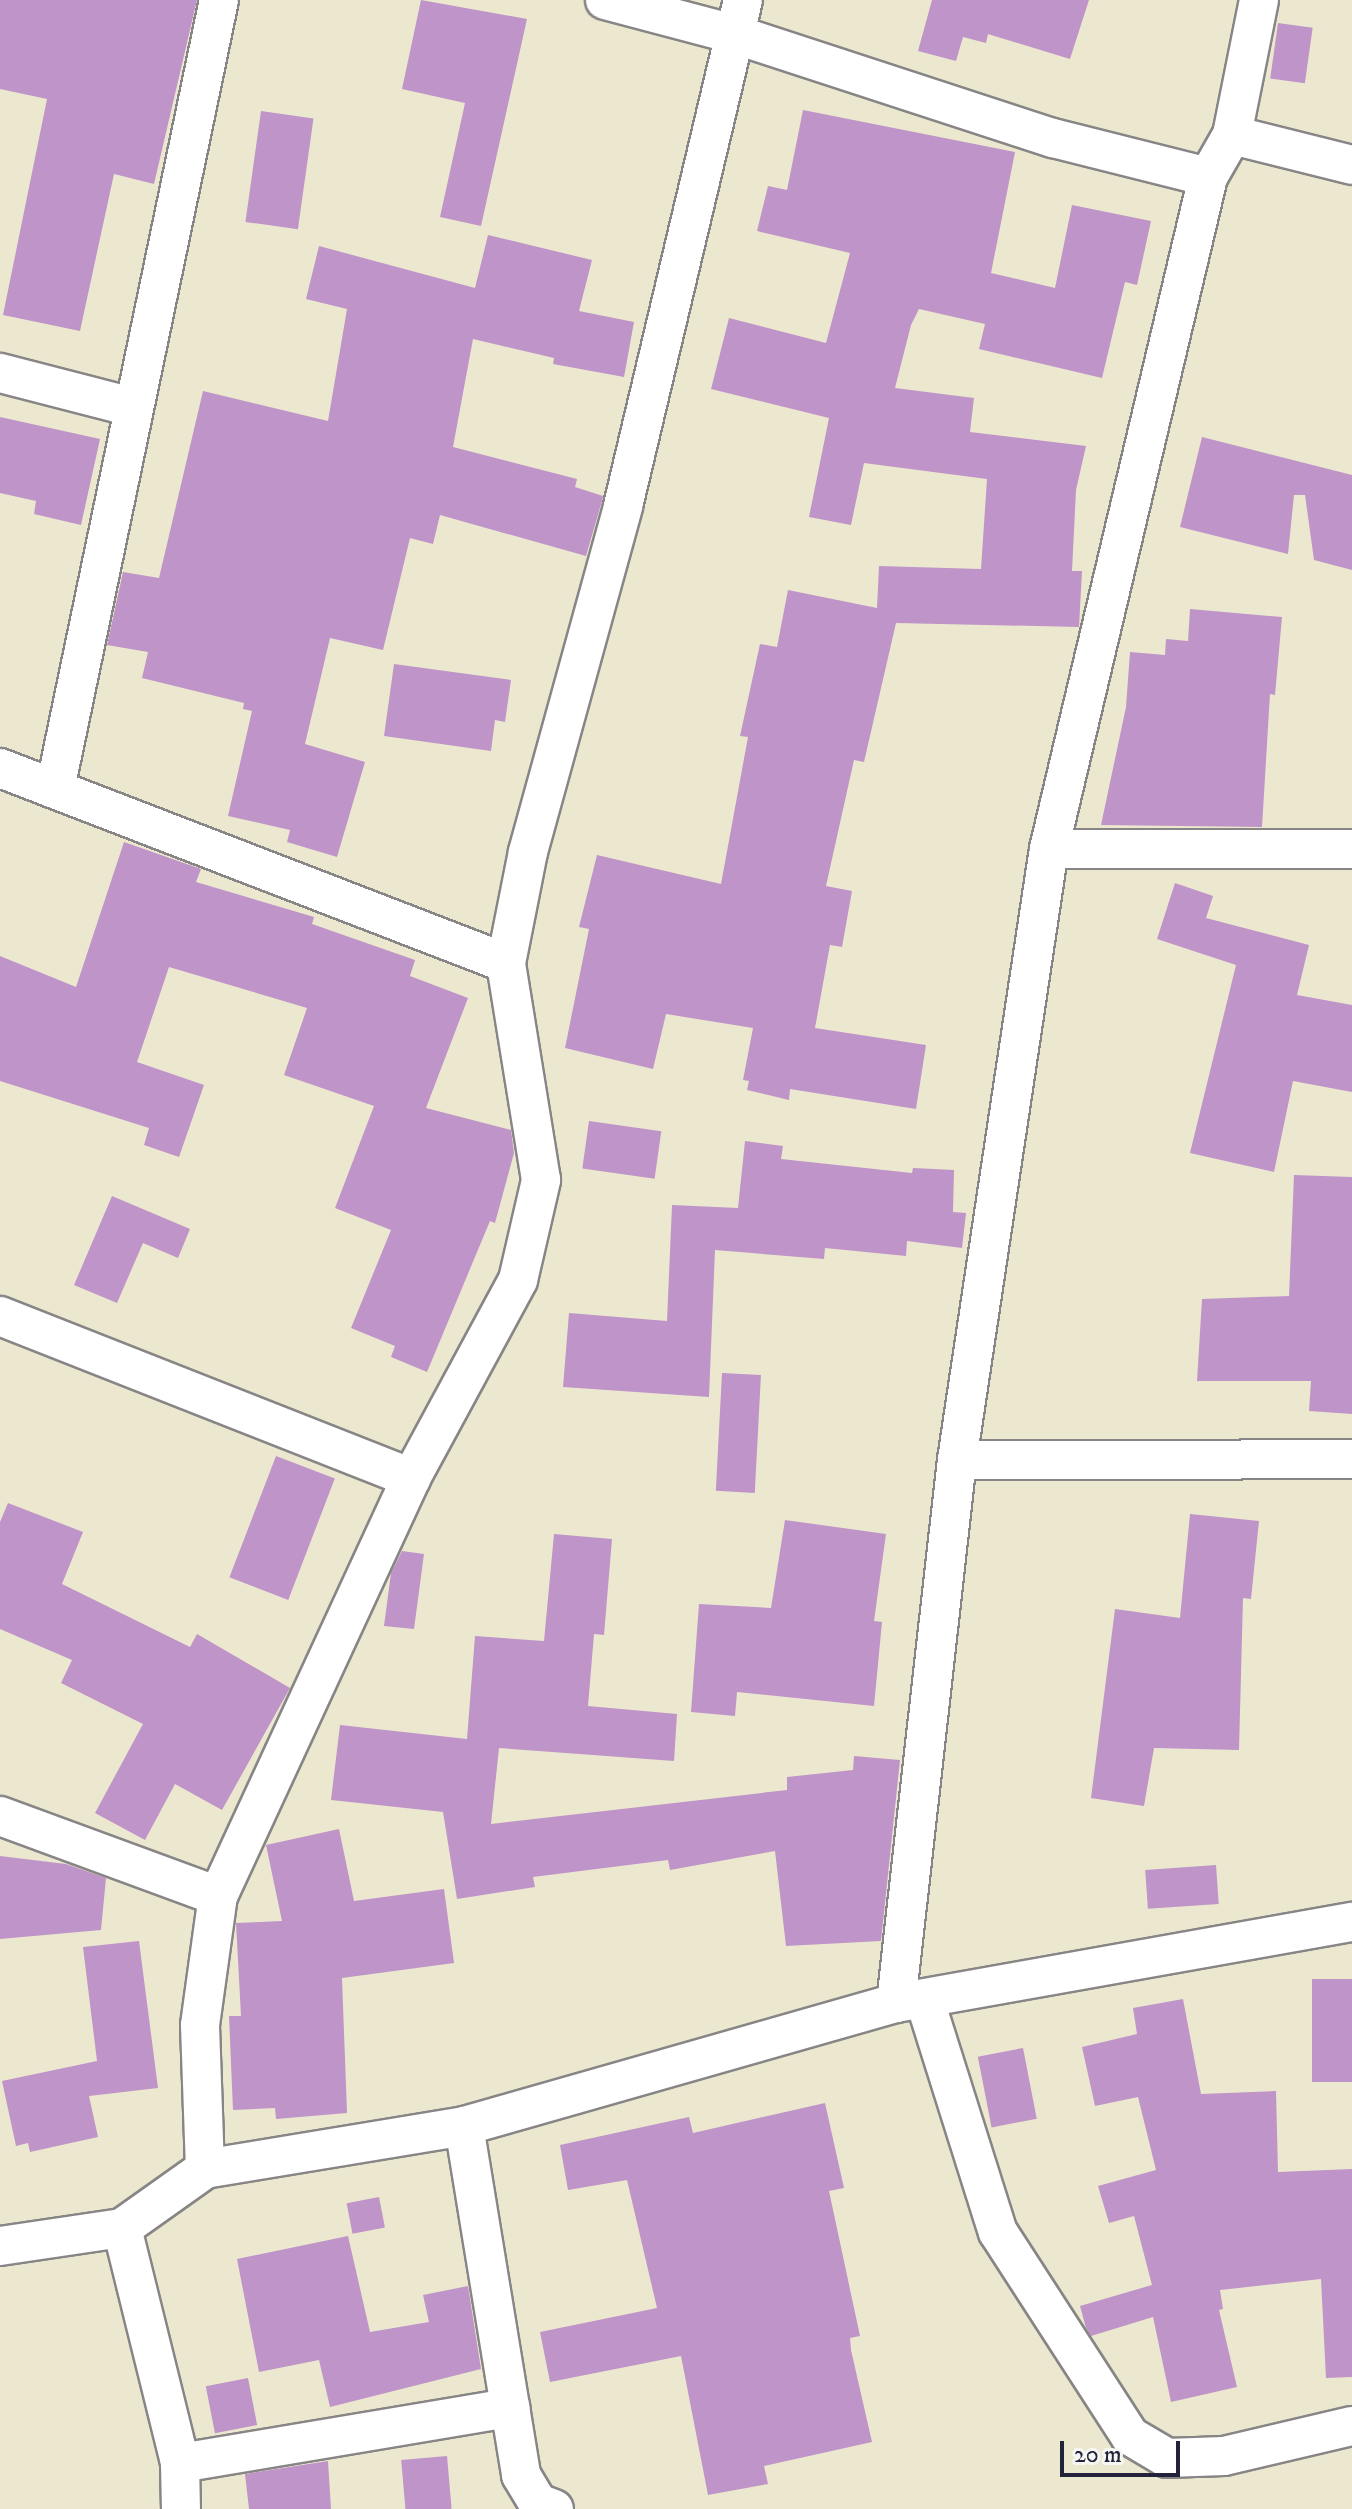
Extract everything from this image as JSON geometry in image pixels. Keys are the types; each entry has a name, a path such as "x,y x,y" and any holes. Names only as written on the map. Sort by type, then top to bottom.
{"street":[{"path":"55,789 219,0"},
{"path":"605,0 738,17 1053,138 1208,177"},
{"path":"1259,0 1232,135 1208,177 1049,849 957,1460 910,2002 998,2232 1130,2436 1167,2458 1209,2457 1352,2426"},
{"path":"205,2169 200,2025 218,1896 411,1478 518,1280 541,1180 506,963 528,852 623,506 738,17"},
{"path":"1232,135 1352,165"},
{"path":"0,373 132,407"},
{"path":"0,768 506,963"},
{"path":"1049,849 1352,849"},
{"path":"0,1316 411,1478"},
{"path":"957,1460 1352,1459"},
{"path":"0,1816 218,1896"},
{"path":"0,2246 122,2228 205,2169 464,2126 910,2002 1352,1922"},
{"path":"464,2126 521,2475 538,2503 554,2509"},
{"path":"122,2228 180,2463 181,2509"},
{"path":"180,2463 510,2408"}],"building":[{"path":"0,0 197,0 154,184 114,174 80,331 3,315 47,99 0,89"},
{"path":"421,0 527,19 481,226 440,217 465,103 402,89"},
{"path":"932,0 1089,0 1070,59 988,34 986,43 963,37 956,61 918,51"},
{"path":"1278,23 1313,28 1305,83 1270,78"},
{"path":"803,110 1015,152 991,273 1055,288 1072,205 1151,221 1137,285 1125,282 1102,378 979,349 985,324 919,309 911,325 895,388 974,398 970,432 1086,446 1076,490 1072,571 1082,571 1079,627 896,623 864,762 854,760 826,886 852,891 842,947 830,945 815,1028 926,1045 916,1109 790,1089 789,1100 747,1090 749,1081 743,1080 753,1028 666,1014 653,1069 565,1048 589,929 579,927 597,855 721,884 748,737 740,736 760,644 777,647 788,590 877,608 879,566 981,569 987,479 864,463 851,525 809,517 829,418 711,389 729,318 826,343 850,253 757,231 768,186 787,190"},
{"path":"261,111 313,118 298,229 245,222"},
{"path":"488,235 592,260 579,311 634,322 624,377 553,364 554,358 473,339 453,447 577,479 575,487 603,496 602,501 586,556 440,515 433,544 410,538 383,650 330,638 305,744 365,762 337,857 287,842 290,830 228,816 252,711 243,709 244,703 142,678 148,652 107,645 123,572 159,578 203,391 328,421 347,309 306,299 319,246 475,288"},
{"path":"0,417 100,439 81,525 34,514 36,501 0,493"},
{"path":"1202,437 1352,475 1352,570 1314,560 1305,495 1294,495 1288,554 1180,527"},
{"path":"1190,609 1282,617 1275,695 1270,694 1262,827 1101,825 1126,707 1130,652 1165,655 1166,639 1188,641"},
{"path":"394,664 511,680 505,722 495,720 491,751 384,736"},
{"path":"124,842 201,869 196,882 314,917 312,924 415,960 410,976 468,998 426,1108 511,1130 514,1153 495,1223 490,1221 427,1372 391,1357 395,1346 351,1328 391,1230 335,1208 374,1106 284,1075 307,1008 169,967 137,1062 204,1085 179,1157 144,1145 149,1128 0,1081 0,956 76,987"},
{"path":"1175,883 1213,896 1206,918 1309,945 1297,995 1352,1005 1352,1092 1293,1081 1274,1172 1190,1153 1236,965 1157,939"},
{"path":"589,1121 661,1131 655,1179 582,1169"},
{"path":"745,1141 783,1146 781,1159 912,1173 913,1168 954,1170 953,1212 966,1213 962,1248 907,1241 906,1256 825,1248 824,1259 715,1250 709,1397 563,1387 569,1313 667,1321 672,1205 738,1208"},
{"path":"1294,1175 1352,1177 1352,1414 1309,1411 1311,1381 1197,1381 1202,1299 1289,1296"},
{"path":"112,1196 190,1229 178,1258 143,1243 117,1303 74,1285"},
{"path":"722,1373 761,1375 755,1493 716,1491"},
{"path":"276,1456 335,1479 288,1600 229,1577"},
{"path":"8,1503 83,1532 62,1584 190,1647 197,1634 290,1688 222,1810 175,1784 145,1840 95,1813 143,1724 61,1683 72,1660 0,1629 0,1522"},
{"path":"1190,1514 1259,1521 1251,1599 1243,1598 1239,1750 1154,1748 1144,1806 1091,1798 1115,1609 1180,1618"},
{"path":"785,1520 886,1534 874,1621 882,1622 874,1706 737,1692 735,1716 691,1712 699,1604 771,1608"},
{"path":"554,1534 612,1539 604,1635 594,1634 588,1706 677,1714 674,1761 499,1748 491,1824 787,1790 787,1777 853,1770 854,1756 900,1760 881,1941 786,1946 775,1851 670,1870 668,1860 533,1877 535,1887 457,1899 443,1812 331,1800 340,1725 467,1739 475,1636 544,1641"},
{"path":"402,1551 424,1554 414,1629 384,1626 391,1573"},
{"path":"339,1829 354,1901 444,1889 454,1963 342,1978 347,2113 276,2119 275,2108 233,2110 229,2016 241,2016 236,1923 282,1921 266,1845"},
{"path":"0,1856 66,1864 106,1878 101,1930 0,1939"},
{"path":"1216,1865 1219,1904 1148,1909 1145,1870"},
{"path":"139,1941 158,2088 89,2096 98,2137 30,2152 28,2143 16,2146 2,2081 97,2061 83,1947"},
{"path":"1312,1979 1352,1979 1352,2082 1312,2082"},
{"path":"1183,1999 1201,2094 1276,2091 1278,2172 1352,2169 1352,2377 1326,2378 1321,2279 1220,2290 1223,2309 1219,2310 1237,2387 1171,2402 1153,2317 1091,2336 1086,2328 1080,2306 1152,2285 1134,2216 1109,2223 1098,2186 1156,2170 1138,2097 1095,2106 1082,2047 1137,2034 1133,2008"},
{"path":"1023,2048 1037,2119 992,2127 978,2057"},
{"path":"825,2103 844,2188 829,2191 860,2336 850,2338 851,2350 872,2442 764,2466 768,2484 708,2495 681,2356 550,2382 540,2332 657,2308 627,2180 568,2190 560,2145 689,2117 693,2133"},
{"path":"379,2197 385,2227 353,2234 347,2203"},
{"path":"348,2236 370,2332 429,2322 423,2295 468,2286 481,2369 330,2407 319,2360 259,2372 237,2259"},
{"path":"248,2378 257,2425 215,2433 206,2386"},
{"path":"447,2456 452,2509 405,2509 401,2460"},
{"path":"328,2461 331,2509 249,2509 245,2474"}]}
